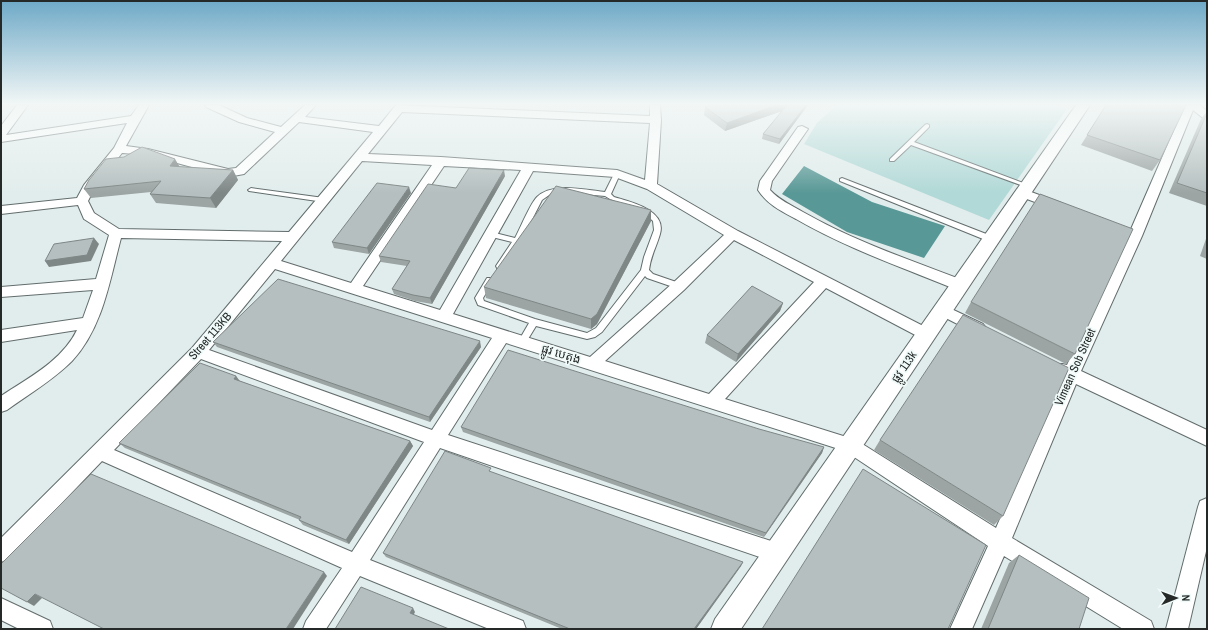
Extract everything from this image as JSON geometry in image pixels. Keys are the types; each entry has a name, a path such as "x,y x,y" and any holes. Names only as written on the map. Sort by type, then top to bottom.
{"street":[{"path":"1,139 32,134"},
{"path":"127,134 119,148 88,188 82,201 89,216 116,233 293,237"},
{"path":"119,148 148,152 228,173 236,173 280,134"},
{"name":"Street 113KB","path":"1,552 198,352 378,134"},
{"path":"651,186 655,134"},
{"path":"798,134 766,181 764,190 770,198 807,220 857,243 960,285"},
{"name":"ផ្លូវ 113k","path":"725,629 1062,134"},
{"name":"Vimean Sob Street","path":"961,629 1000,542 1071,375 1128,234 1176,134"},
{"path":"359,157 441,161 617,174 651,186 733,234 926,334"},
{"path":"354,289 441,161"},
{"path":"444,317 529,167"},
{"path":"1026,189 1070,211"},
{"path":"1,210 82,201"},
{"path":"1,405 56,366 75,347 87,330 116,233"},
{"path":"592,364 679,286 733,234"},
{"name":"ផ្លូវ បេតុង","path":"272,263 850,445 1000,542 1143,629"},
{"path":"712,402 824,281"},
{"path":"1,292 101,284"},
{"path":"943,310 993,335"},
{"path":"1,336 89,323"},
{"path":"314,629 502,336"},
{"path":"198,352 437,439 777,553"},
{"path":"1050,364 1207,438"},
{"path":"100,452 356,564 515,629"},
{"path":"1177,629 1207,507"},
{"path":"1,609 42,629"}],"lane":[{"path":"892,160 919,134"},
{"path":"910,143 1026,189"},
{"path":"607,194 617,174"},
{"path":"842,180 991,239"},
{"path":"251,190 324,200"},
{"path":"561,190 607,194 612,198 651,213 656,219 658,226 647,256 645,271 598,330 592,335 582,336 534,322 479,302 479,298 487,284 517,241 539,199 550,191 561,190"},
{"path":"491,234 517,241"},
{"path":"645,271 650,276 679,286"},
{"path":"522,342 534,322"}],"shaded area":[{"path":"810,134 1049,134 989,220 804,144"},
{"path":"804,166 872,202 945,226 924,258 847,232 782,194"}],"building":[{"path":"764,134 784,134 780,139"},
{"path":"1087,134 1172,134 1160,160"},
{"path":"1198,134 1207,134 1207,193 1177,183"},
{"path":"142,147 175,159 170,166 233,170 210,198 150,194 161,181 84,189 89,180 106,159 124,157"},
{"path":"469,168 504,170 430,298 392,289 410,261 379,256 428,184 456,188"},
{"path":"377,183 409,187 367,248 332,242"},
{"path":"556,186 651,210 597,314 591,319 484,287"},
{"path":"1040,194 1133,229 1075,354 971,302"},
{"path":"94,238 87,255 45,261 54,244"},
{"path":"278,279 480,341 429,417 213,342"},
{"path":"752,286 783,303 738,354 707,335"},
{"path":"963,315 1069,368 1003,516 880,440"},
{"path":"508,350 759,429 824,447 766,533 461,427"},
{"path":"200,363 236,376 234,379 410,441 346,540 299,520 301,517 119,443"},
{"path":"445,451 491,468 489,471 743,562 694,629 570,629 383,553"},
{"path":"863,469 986,545 948,629 762,629"},
{"path":"91,474 324,572 286,629 104,629 35,594 27,602 1,588 1,564"},
{"path":"1019,555 1089,598 1079,629 988,629"},
{"path":"361,587 413,608 410,613 449,629 335,629"}]}
